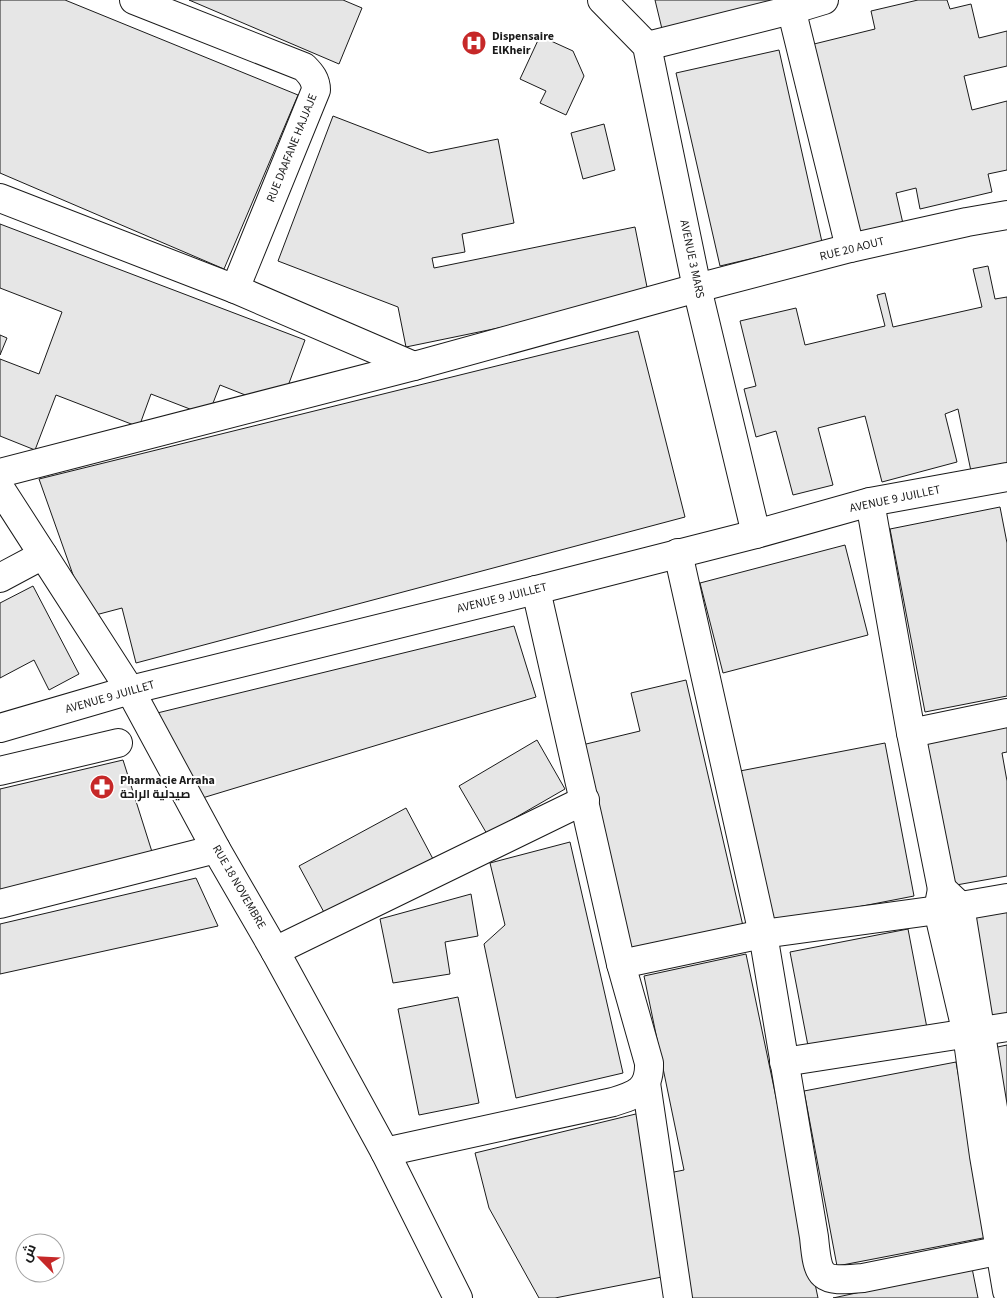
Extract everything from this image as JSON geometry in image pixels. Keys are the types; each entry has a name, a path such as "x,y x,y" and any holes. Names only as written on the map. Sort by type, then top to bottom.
{"street":[{"name":"RUE DAAFANE HAJJAJE","path":"134,0 304,67 311,74 316,84 316,90 235,289"},
{"path":"602,0 647,46 790,5 824,0"},
{"path":"790,5 850,248"},
{"name":"AVENUE 3 MARS","path":"647,46 697,288 756,534"},
{"path":"0,198 235,289 414,366"},
{"name":"RUE 20 AOUT","path":"0,474 414,366 850,248 1007,215"},
{"name":"AVENUE 9 JUILLET","path":"0,728 130,690 536,590 756,534 870,502 1007,477"},
{"name":"RUE 18 NOVEMBRE","path":"0,488 130,690 384,1152 458,1298"},
{"path":"870,502 911,733 1007,1194"},
{"path":"678,553 763,934 814,1237 816,1263 821,1272 833,1279 863,1278 1003,1250"},
{"path":"0,578 43,555"},
{"path":"384,1152 613,1102 628,1097 643,1088 649,1073 649,1063 621,964 536,590"},
{"path":"911,733 1007,713"},
{"path":"0,771 118,743"},
{"path":"275,951 585,800"},
{"path":"0,904 216,849"},
{"path":"621,964 763,934 947,901 1007,898"},
{"path":"784,1062 1007,1027"},
{"path":"974,1033 984,1156 1003,1250 1007,1291"},
{"path":"646,1083 678,1298"}],"building":[{"path":"0,0 65,0 298,95 224,269 0,173"},
{"path":"189,0 343,0 362,8 339,64"},
{"path":"655,0 775,0 662,29"},
{"path":"918,0 947,0 950,9 971,4 979,38 1007,31 1007,66 964,76 972,110 1007,101 1007,170 988,174 992,192 920,209 916,188 896,193 904,228 855,240 810,45 875,29 871,11"},
{"path":"540,36 573,51 584,76 566,115 540,103 546,91 520,79"},
{"path":"779,50 822,242 720,266 676,73"},
{"path":"333,116 429,153 498,139 514,223 462,234 465,252 432,258 434,268 635,227 649,297 406,347 398,307 278,261"},
{"path":"604,124 615,170 583,179 571,133"},
{"path":"0,224 305,340 285,394 268,404 220,385 208,416 151,394 139,427 56,395 35,450 0,436 0,359 39,374 62,312 0,288"},
{"path":"988,266 995,299 1007,297 1007,468 972,476 958,409 945,414 957,462 882,482 865,416 818,428 833,485 793,495 776,431 756,437 744,389 756,386 740,321 796,308 805,345 885,326 877,295 885,293 893,327 982,307 973,269"},
{"path":"638,331 685,517 136,663 122,608 88,617 39,479"},
{"path":"0,335 7,338 0,355"},
{"path":"1000,507 1007,543 1007,696 925,712 890,529"},
{"path":"845,545 868,635 723,673 700,583"},
{"path":"33,586 79,674 49,690 34,660 0,678 0,603"},
{"path":"514,626 536,697 199,799 149,715"},
{"path":"686,680 743,926 630,953 582,745 640,731 631,693"},
{"path":"1007,720 1007,752 1002,753 1007,781 1007,876 945,887 919,736"},
{"path":"537,740 565,789 487,834 459,786"},
{"path":"885,743 914,896 770,924 740,771"},
{"path":"123,760 153,855 0,891 0,789"},
{"path":"406,808 433,859 326,916 299,866"},
{"path":"570,842 623,1073 516,1098 484,944 505,925 490,863"},
{"path":"196,878 218,926 0,974 0,924"},
{"path":"471,894 478,936 445,942 450,974 393,983 380,919"},
{"path":"1007,906 1007,1020 990,1023 969,914"},
{"path":"908,929 927,1028 809,1051 790,952"},
{"path":"746,954 818,1298 690,1298 664,1174 684,1170 644,976"},
{"path":"458,997 479,1103 419,1115 398,1009"},
{"path":"1007,1045 1007,1150 988,1049"},
{"path":"956,1062 988,1237 837,1266 804,1091"},
{"path":"644,1112 667,1276 555,1298 539,1298 489,1208 475,1153"},
{"path":"972,1268 978,1298 833,1298"}],"place":[{"name":"Dispensaire ElKheir","path":"474,43"},
{"name":"Pharmacie Arraha صيدلية الراحة","path":"102,787"}]}
